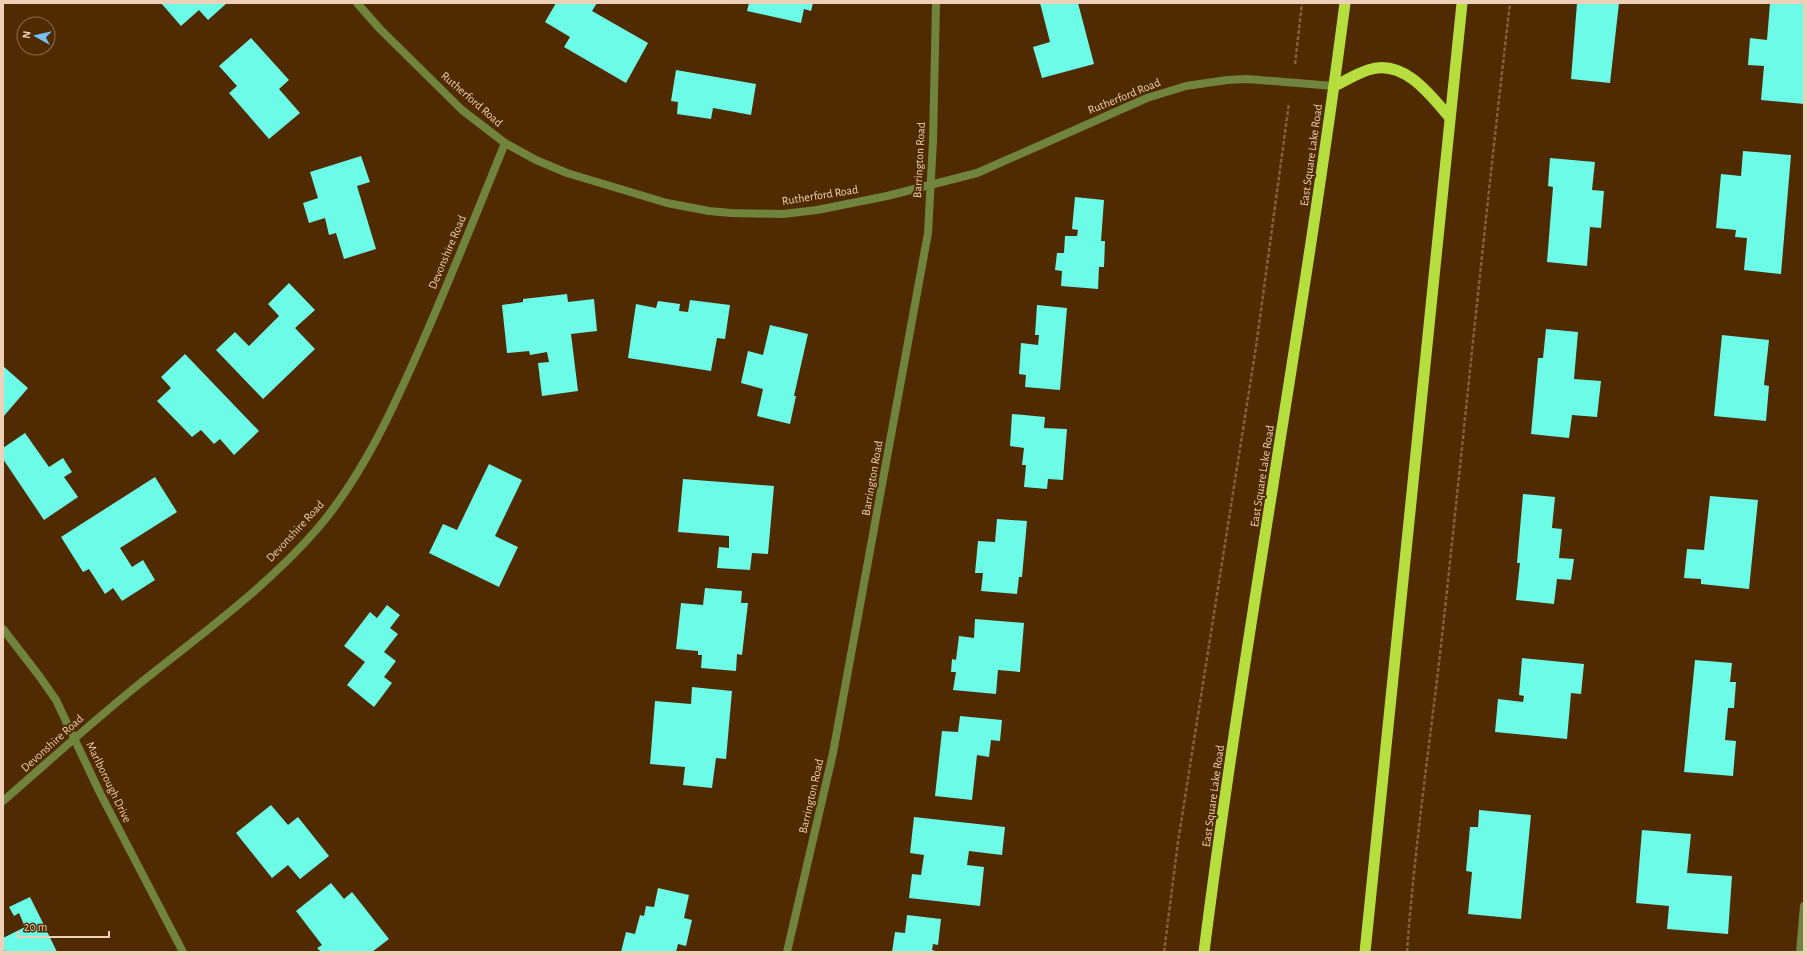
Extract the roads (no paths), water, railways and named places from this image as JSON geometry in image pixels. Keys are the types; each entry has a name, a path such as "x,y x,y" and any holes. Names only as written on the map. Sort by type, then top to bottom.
{"highway":[{"name":"East Square Lake Road","path":"1204,952 1234,741 1334,86 1345,3"},
{"path":"1365,952 1462,3"},
{"path":"1334,86 1368,70 1384,68 1400,71 1415,80 1432,96 1450,118"}],"street":[{"name":"Rutherford Road","path":"356,3 380,29 462,110 505,143 536,160 567,173 667,203 709,211 757,215 790,213 880,197 977,173 1140,101 1186,86 1227,80 1247,79 1334,86"},
{"name":"Barrington Road","path":"787,952 833,753 919,290 928,233 936,3"},
{"name":"Devonshire Road","path":"3,801 108,709 236,606 264,581 317,528 340,500 384,424 408,374 505,143"},
{"name":"Marlborough Drive","path":"3,629 36,671 56,700 100,793 184,952"},
{"path":"1800,952 1804,906"}]}
